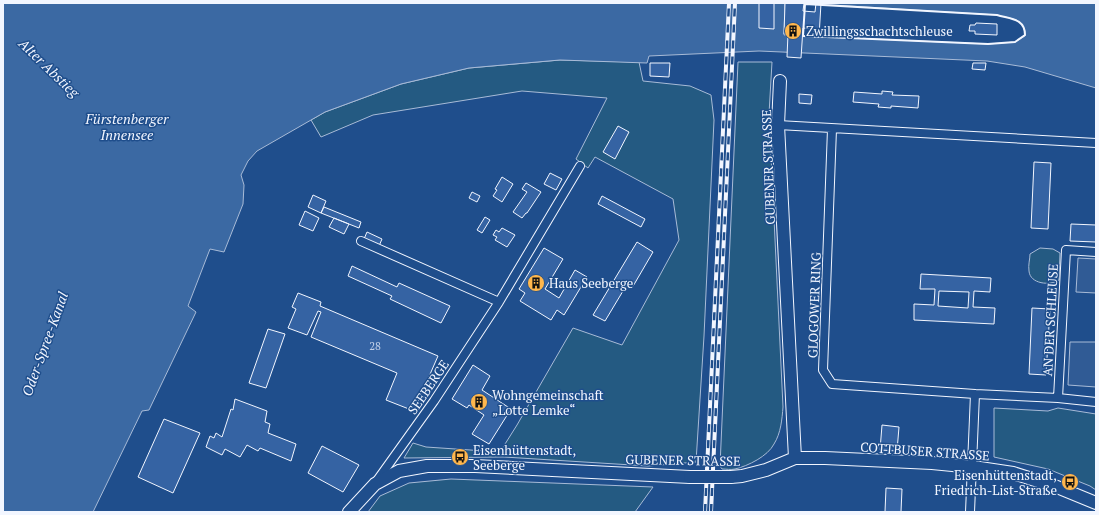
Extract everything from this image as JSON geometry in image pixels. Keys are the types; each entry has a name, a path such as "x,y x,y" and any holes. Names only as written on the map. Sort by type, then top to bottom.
{"main road":[{"name":"GUBENER STRASSE","path":"349,512 375,484 400,471 427,466 474,466 690,477 731,477 766,470 795,458 778,125 780,81"},
{"name":"COTTBUSER STRASSE","path":"795,458 825,458 973,466 1013,474 1057,486 1096,503"}],"street":[{"path":"778,125 1096,143"},
{"name":"GLOGOWER RING","path":"832,128 823,370 832,384 975,394"},
{"name":"SEEBERGE","path":"375,484 434,401 499,302 580,166"},
{"path":"361,241 499,302"},
{"name":"AN DER SCHLEUSE","path":"1058,398 1066,250 1096,252"},
{"path":"970,512 975,394 1058,398 1096,402"}],"shaded area":[{"path":"560,60 639,62 643,81 690,86 711,95 714,120 704,336 696,462 648,466 504,457 404,458 413,443 426,447 500,452 573,328 622,345 679,240 673,199 595,157 588,168 576,159 607,98 522,91 373,115 321,137 311,120 325,112 401,84 469,68"},
{"path":"738,62 772,62 769,114 783,407 780,431 767,453 740,468 722,469 720,466"},
{"path":"1040,248 1053,249 1060,253 1059,280 1051,283 1041,283 1033,279 1030,275 1030,254"},
{"path":"1078,258 1096,259 1096,293 1076,292"},
{"path":"1070,342 1096,342 1096,387 1068,385"},
{"path":"994,408 1048,411 1058,408 1096,414 1096,490 1090,486 1048,469 994,457"},
{"path":"451,479 653,487 635,512 368,512 380,496 409,483"}],"water":[{"name":"Fürstenberger Innensee","path":"3,3 785,3 784,35 988,44 1015,42 1025,36 1023,26 1016,20 997,15 800,3 1096,3 1096,88 1025,67 987,61 759,51 649,56 647,63 560,60 469,68 401,84 325,112 257,151 248,161 241,175 244,185 243,204 224,252 210,249 188,306 196,312 149,410 142,411 93,512 3,512"}],"building":[{"path":"759,3 774,3 774,29 759,28"},
{"name":"Zwillingsschachtschleuse","path":"785,3 804,3 803,11 815,12 816,3 821,3 819,37 814,37 814,29 803,28 801,58 787,57 788,34 784,34"},
{"path":"976,23 997,24 997,35 975,34 975,31 969,31 970,25 975,25"},
{"path":"650,63 670,63 669,77 650,76"},
{"path":"973,63 986,63 985,70 972,69"},
{"path":"882,91 893,92 892,95 919,96 918,108 891,106 891,108 878,107 879,104 853,102 854,92 882,94"},
{"path":"799,94 812,95 811,104 799,103"},
{"path":"618,126 629,132 615,159 603,152"},
{"path":"1034,162 1051,163 1048,229 1031,228"},
{"path":"550,173 562,179 556,190 544,184"},
{"path":"502,177 513,184 502,202 493,196"},
{"path":"526,183 541,192 522,218 513,212 527,192 522,189"},
{"path":"472,192 480,196 477,202 469,198"},
{"path":"313,195 326,201 321,213 308,207"},
{"path":"602,196 645,219 641,227 598,204"},
{"path":"324,207 361,222 359,228 321,213"},
{"path":"305,211 319,218 313,231 299,225"},
{"path":"485,217 490,220 482,233 477,230"},
{"path":"334,218 349,224 344,234 329,227"},
{"path":"1071,224 1096,225 1096,242 1070,241"},
{"path":"502,228 515,235 507,247 495,240 497,237 493,235 496,230 499,232"},
{"path":"367,232 382,239 379,246 364,239"},
{"path":"637,242 653,252 632,288 626,286 605,321 593,315"},
{"name":"Haus Seeberge","path":"544,248 563,259 545,289 559,298 575,270 587,277 564,315 557,310 551,320 520,301 525,293 519,289"},
{"path":"352,266 397,287 399,283 450,306 441,323 390,299 392,296 348,276"},
{"path":"921,274 991,278 990,292 974,291 973,307 995,308 994,324 914,320 914,304 934,305 935,289 920,289","holes":["939,291 969,292 968,308 938,306"]},
{"path":"298,293 321,302 320,306 438,356 414,411 386,400 397,373 311,337 321,312 318,311 307,335 288,328 296,309 292,307"},
{"path":"1032,308 1050,309 1046,375 1029,374"},
{"path":"268,329 285,334 266,388 249,383"},
{"name":"Wohngemeinschaft „Lotte Lemke“","path":"473,365 490,376 482,390 511,409 489,444 472,434 484,415 469,405 467,408 452,399"},
{"path":"235,399 267,411 265,422 270,424 268,433 296,444 291,461 260,448 258,451 247,445 240,457 225,449 222,455 206,447 210,436 214,438 216,433 222,437 231,409 233,410"},
{"path":"164,419 200,433 173,493 138,477"},
{"path":"882,425 899,427 897,451 880,450"},
{"path":"322,446 359,465 343,492 308,473"},
{"path":"886,488 902,489 901,512 885,512"}],"railway":[{"path":"705,512 729,3"},
{"path":"711,512 735,3"}],"wall":[{"path":"805,4 997,15 1020,22 1024,29 1025,35 1015,42 988,44 803,36 805,4"}],"place":[{"name":"Zwillingsschachtschleuse","path":"793,31"},
{"name":"Haus Seeberge","path":"536,283"},
{"name":"Wohngemeinschaft „Lotte Lemke“","path":"479,402"},
{"name":"Eisenhüttenstadt, Seeberge","path":"460,457"},
{"name":"Eisenhüttenstadt, Friedrich-List-Straße","path":"1070,482"}],"water label":[{"name":"Alter Abstieg","path":"49,68"},
{"name":"Oder-Spree-Kanal","path":"45,344"}]}
